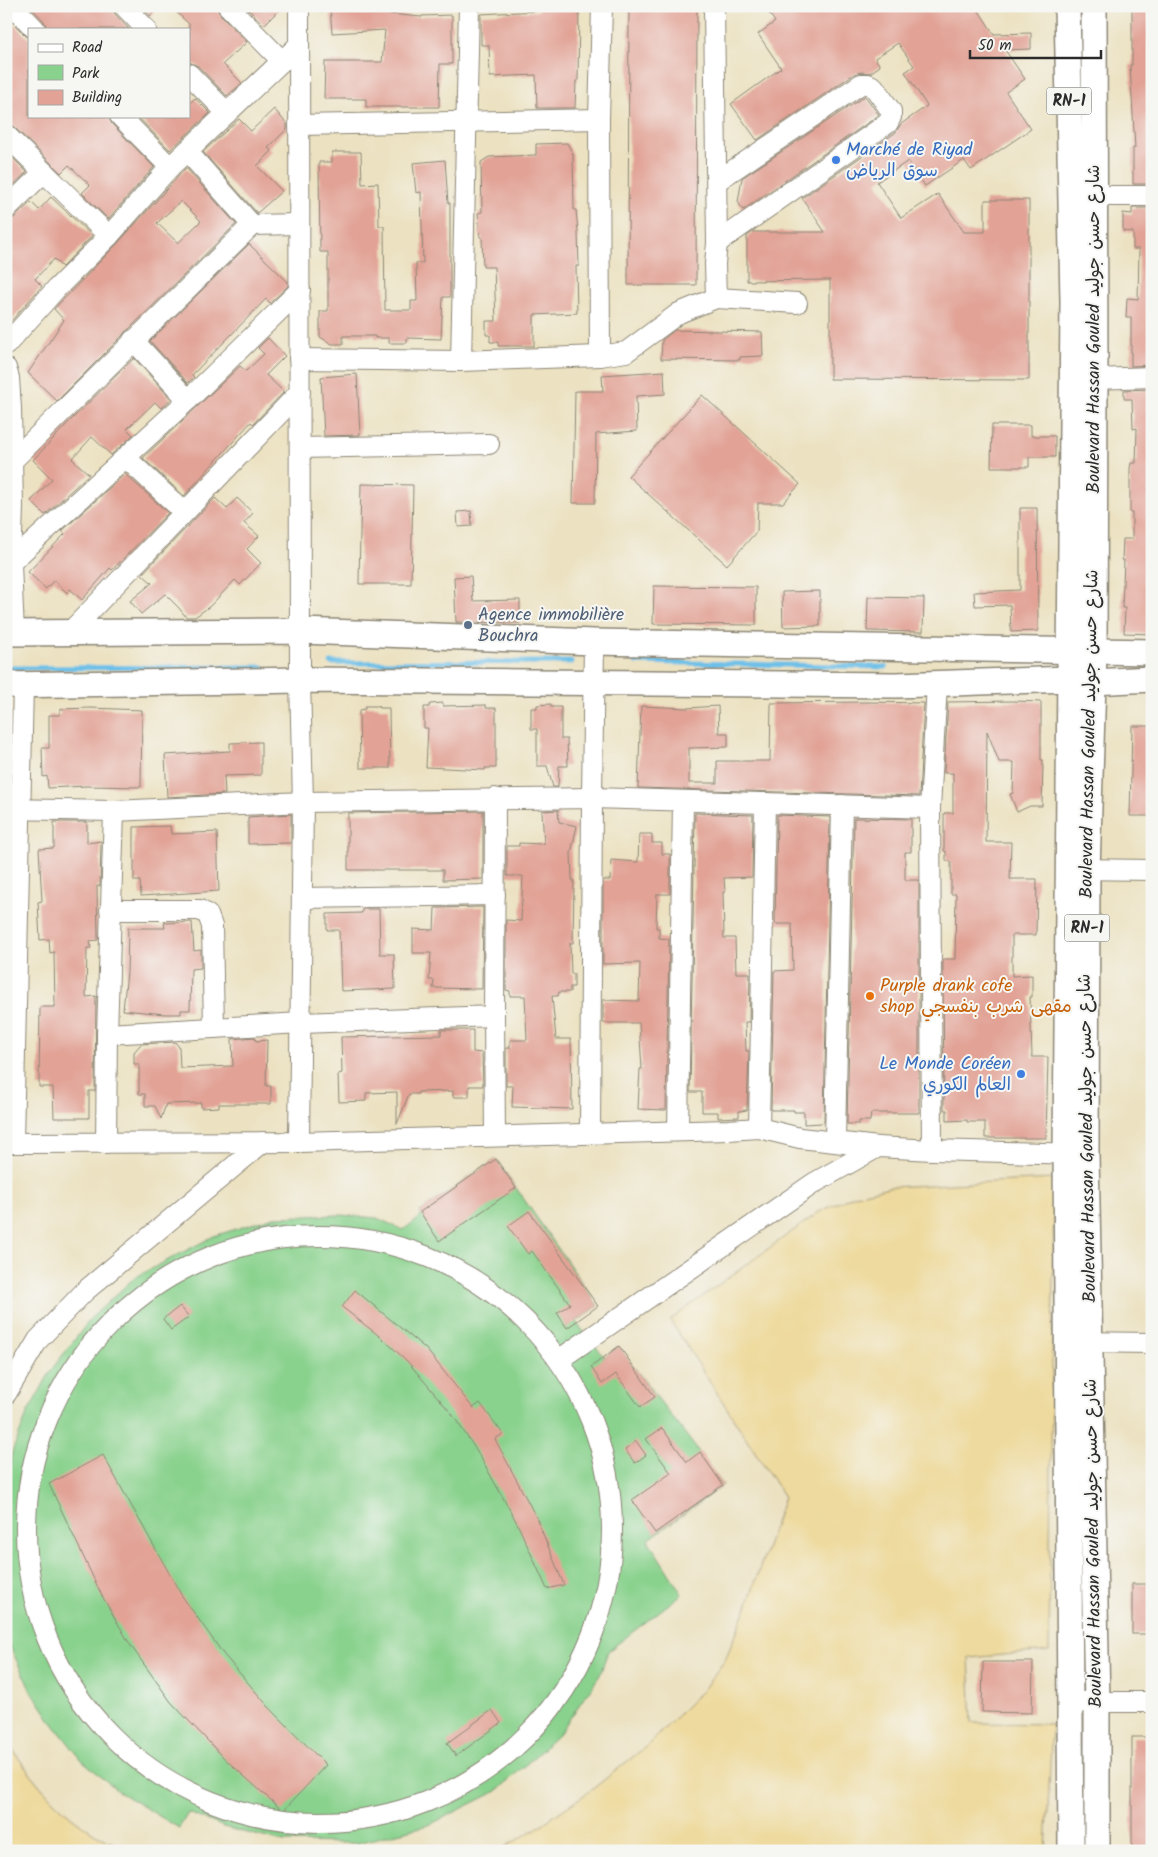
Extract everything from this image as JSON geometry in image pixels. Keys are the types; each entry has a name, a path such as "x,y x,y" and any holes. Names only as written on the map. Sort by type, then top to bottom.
{"main road":[{"name":"Boulevard Hassan Gouled شارع حسن جوليد","path":"1067,6 1073,301 1083,514 1076,1153 1079,1343 1094,1532 1097,1851"},
{"name":"Boulevard Hassan Gouled شارع حسن جوليد","path":"1083,514 1095,379 1094,6"},
{"path":"10,633 301,631 594,642 1152,652"},
{"path":"15,686 300,680 937,684 1152,679"},
{"name":"Boulevard Hassan Gouled شارع حسن جوليد","path":"1070,1851 1069,1532 1079,1343"},
{"path":"1069,1532 1094,1532"}],"street":[{"path":"12,6 33,28"},
{"path":"124,6 145,28"},
{"path":"228,6 282,61"},
{"path":"300,6 300,680 304,802 300,1142"},
{"path":"461,362 469,6"},
{"path":"600,356 599,119 602,6"},
{"path":"714,6 716,298"},
{"path":"6,345 56,289 109,236 170,167 299,45"},
{"path":"190,75 227,113"},
{"path":"716,182 861,84 868,84 874,87 891,111 888,123 717,243"},
{"path":"122,118 170,167"},
{"path":"299,124 599,119"},
{"path":"7,138 109,236"},
{"path":"187,151 252,225"},
{"path":"6,209 44,172"},
{"path":"1094,196 1152,196"},
{"path":"9,460 252,225 299,224"},
{"path":"8,566 188,400 300,290"},
{"path":"299,359 461,362 600,356 626,352 679,313 716,298 797,303"},
{"path":"133,340 188,400"},
{"path":"6,368 9,378 11,408 9,460 13,507 8,566 10,633"},
{"path":"1095,379 1152,377"},
{"path":"70,632 300,392"},
{"path":"300,448 489,444"},
{"path":"126,458 184,512"},
{"path":"590,1133 594,642"},
{"path":"932,1150 930,808 937,684"},
{"path":"15,686 10,1143 300,1142 759,1128 800,1138 878,1147 1076,1153"},
{"path":"14,809 114,811 304,802 495,798 592,798 930,808"},
{"path":"495,798 494,1016 496,1136"},
{"path":"678,1130 683,801"},
{"path":"759,1128 765,803"},
{"path":"835,1141 842,805"},
{"path":"106,1143 107,1034 114,811"},
{"path":"1078,869 1152,870"},
{"path":"302,898 495,895"},
{"path":"110,910 200,910 208,915 212,926 214,1028"},
{"path":"107,1034 301,1023 494,1016"},
{"path":"6,1394 38,1340 85,1291 263,1142"},
{"path":"560,1359 814,1183 878,1147"},
{"path":"321,1236 377,1241 430,1257 480,1282 524,1316 560,1359 587,1407 605,1460 613,1515 610,1570 596,1625 573,1675 540,1721 500,1759 452,1789 400,1810 346,1821 290,1820 235,1810 183,1789 136,1759 96,1720 64,1676 42,1625 28,1570 26,1515 34,1459 53,1407 81,1359 118,1317 162,1282 212,1256 266,1241 321,1236"},
{"path":"1079,1343 1152,1343"},
{"path":"1070,1702 1152,1702"}],"green space":[{"path":"496,1159 598,1306 576,1322 604,1357 619,1347 723,1485 648,1540 682,1594 608,1651 600,1675 559,1734 497,1791 429,1825 357,1843 284,1842 227,1828 188,1813 179,1828 119,1792 82,1760 54,1725 29,1687 6,1638 6,1562 11,1561 6,1531 6,1488 12,1452 28,1412 52,1369 92,1317 134,1278 214,1236 274,1217 341,1215 377,1218 403,1230 422,1216 420,1212"}],"sand":[{"path":"1054,1179 1049,1651 969,1658 972,1723 1052,1724 1046,1851 498,1851 534,1830 594,1788 649,1744 702,1691 725,1660 746,1609 784,1497 670,1320 819,1212 855,1195 889,1187"},
{"path":"6,1739 32,1776 61,1808 90,1831 129,1851 6,1851"}],"building":[{"path":"30,6 112,6 115,14 128,28 47,28 44,21"},
{"path":"141,6 159,6 150,16"},
{"path":"170,6 216,6 220,14 247,42 223,64 242,83 227,96 198,66 190,62 189,24"},
{"path":"245,6 283,6 264,25"},
{"path":"330,6 377,6 377,13 422,17 452,15 452,64 440,64 439,107 366,107 366,99 324,99 325,62 382,62 385,30 332,33"},
{"path":"629,6 697,6 696,285 628,285"},
{"path":"764,6 963,6 958,9 977,8 994,34 1031,33 1031,49 1005,50 1025,79 1006,92 1031,129 971,170 964,160 925,186 908,161 877,182 901,218 938,194 964,232 985,232 985,200 1029,200 1029,380 830,379 830,280 747,281 747,236 753,232 825,232 802,198 895,133 901,124 927,106 905,72 914,66 898,43 875,58 880,66 870,73 861,72 854,74 757,140 731,104 781,68 758,34 775,22"},
{"path":"1132,6 1149,6 1149,21 1152,21 1152,184 1133,184 1133,148 1135,148 1130,65 1132,65"},
{"path":"538,9 579,9 578,81 576,81 575,108 537,108 536,75 490,77 489,45 481,45 481,14 538,11"},
{"path":"6,16 28,38 28,118 109,118 112,124 154,167 108,219 82,193 90,185 69,165 61,173 14,127 6,123"},
{"path":"865,96 879,115 743,210 738,202 742,178"},
{"path":"195,98 210,113 170,150 139,118 190,118 190,103"},
{"path":"274,109 287,124 287,129 268,148 272,151 257,166 282,191 257,213 203,152 239,119 251,131"},
{"path":"567,143 573,154 574,210 576,210 578,232 579,266 576,266 577,313 534,315 534,346 498,346 498,342 490,342 490,335 486,335 486,321 496,321 494,267 483,267 482,237 480,237 478,213 482,212 481,162 489,157 536,155 536,144"},
{"path":"332,152 361,152 362,184 378,183 379,226 384,226 385,310 411,310 411,301 417,301 416,263 423,263 421,192 416,193 413,163 445,160 448,203 450,203 450,297 443,297 441,339 407,338 407,343 389,343 389,338 343,336 343,344 332,344 320,337 320,311 328,311 328,252 320,252 319,162 332,162"},
{"path":"8,153 27,172 6,192 6,155"},
{"path":"186,168 236,224 57,401 28,373 64,320 54,309 117,244","holes":["181,201 201,221 178,243 157,223"]},
{"path":"51,197 92,236 62,267 54,259 35,279 42,286 6,327 6,221 14,218 31,202 39,210"},
{"path":"1132,208 1152,208 1152,365 1131,366 1131,318 1126,318 1127,298 1138,299 1139,249 1133,249 1133,232 1123,231 1123,213 1132,214"},
{"path":"249,244 288,282 288,286 270,303 266,299 192,375 194,377 188,383 150,341"},
{"path":"675,330 762,332 763,356 740,357 740,360 661,359 662,340"},
{"path":"268,338 285,356 266,375 284,392 253,424 251,422 184,496 143,458 240,366 246,371 264,354 258,348"},
{"path":"134,358 171,399 161,408 155,402 127,429 133,435 111,455 92,437 72,459 89,474 45,515 31,501 52,479 33,460"},
{"path":"664,371 665,394 636,396 637,431 596,434 595,503 573,503 575,391 603,391 602,375"},
{"path":"357,374 360,435 324,436 321,377"},
{"path":"1152,389 1152,634 1124,633 1125,608 1122,608 1123,539 1132,539 1130,468 1131,463 1136,463 1137,428 1133,429 1132,399 1124,399 1124,390"},
{"path":"702,395 800,484 783,503 758,503 757,531 727,565 628,476"},
{"path":"992,425 1031,425 1031,436 1055,436 1055,457 1029,457 1029,467 991,467"},
{"path":"125,474 168,513 112,570 110,568 82,600 70,589 67,593 54,580 46,589 28,572 65,534 62,531"},
{"path":"361,484 413,485 411,584 359,584"},
{"path":"215,498 227,509 237,498 253,513 244,523 259,536 247,549 261,563 240,585 235,580 210,606 195,617 186,617 165,594 141,614 130,601 152,583 142,574"},
{"path":"1020,508 1037,508 1038,631 1011,632 1010,605 975,606 974,592 1020,590"},
{"path":"471,511 472,526 458,527 457,512"},
{"path":"471,576 473,601 520,600 520,623 456,622 454,577"},
{"path":"654,586 756,587 756,625 653,624"},
{"path":"820,591 820,626 783,627 782,592"},
{"path":"868,597 924,598 923,632 867,631"},
{"path":"948,702 1041,702 1042,806 1030,806 1017,812 1010,794 1013,793 1014,762 999,762 987,731 986,842 1011,842 1010,879 1037,879 1036,935 1012,935 1012,976 1032,975 1032,997 1030,997 1032,1057 1048,1057 1046,1138 985,1138 985,1122 967,1122 967,1120 947,1121 947,1110 944,1110 943,959 955,959 956,894 951,894 951,861 946,861 946,851 944,851 944,813 953,813 953,773 944,773"},
{"path":"443,703 443,706 486,705 486,708 496,708 496,768 485,768 485,770 426,767 428,728 424,728 424,707 429,707 430,704"},
{"path":"771,703 924,703 919,796 638,788 641,706 687,708 718,706 719,733 728,733 728,747 689,748 689,783 717,783 717,761 770,761"},
{"path":"551,704 551,707 561,707 561,739 567,739 568,766 559,766 558,787 553,787 547,766 537,766 537,729 531,729 531,708 537,708 537,705"},
{"path":"365,706 389,708 390,768 360,768 359,710 365,709"},
{"path":"60,709 142,710 141,787 87,786 48,788 47,776 43,777 42,748 49,748 49,715 60,715"},
{"path":"1132,726 1152,726 1152,816 1130,816"},
{"path":"261,742 261,775 224,776 225,794 167,797 165,755 230,751 230,743"},
{"path":"558,810 559,822 577,826 571,853 572,880 574,880 573,943 570,943 571,974 574,974 574,987 570,987 570,992 559,992 558,996 552,996 556,1039 571,1039 572,1109 512,1107 513,1086 506,1086 506,1048 510,1048 510,1040 527,1040 525,996 510,996 510,991 506,990 506,920 521,921 523,876 507,876 507,846 519,846 519,843 544,844 542,811"},
{"path":"483,811 483,879 443,880 443,870 348,870 348,813"},
{"path":"695,813 753,815 752,877 724,878 725,892 723,892 724,938 735,938 736,973 750,973 749,1022 745,1022 746,1051 749,1051 747,1110 739,1111 739,1117 718,1118 718,1112 702,1112 702,1092 690,1092"},
{"path":"291,814 291,843 248,844 248,817"},
{"path":"777,815 830,817 824,1122 822,1123 804,1124 804,1112 771,1110 774,971 793,970 792,924 775,924"},
{"path":"854,818 911,819 911,852 905,852 905,880 919,880 919,1113 871,1113 870,1121 859,1121 859,1124 847,1124"},
{"path":"54,822 87,822 87,843 101,841 100,886 97,886 98,940 90,941 91,948 87,948 86,997 96,996 95,1091 89,1091 89,1118 54,1118 53,1087 39,1087 40,1007 55,1007 54,952 50,953 49,939 40,940 38,902 42,901 39,849 54,848"},
{"path":"170,826 171,834 217,832 219,891 141,896 140,881 134,881 134,827"},
{"path":"639,834 652,834 652,843 662,843 662,854 670,854 670,894 657,894 656,928 659,928 659,938 669,939 666,1110 638,1109 640,1069 642,1069 639,1023 603,1023 603,1000 639,1001 640,963 603,964 603,880 610,880 611,860 638,862"},
{"path":"483,907 482,989 433,988 434,980 429,980 431,953 413,953 413,929 434,930 435,908"},
{"path":"362,909 379,909 380,954 394,954 395,989 341,991 339,930 327,930 327,914 362,913"},
{"path":"192,922 194,951 201,950 201,968 191,969 190,1010 181,1010 181,1014 165,1014 123,1010 127,972 128,928 165,928 164,923"},
{"path":"441,1030 473,1030 473,1052 482,1053 483,1086 469,1086 469,1097 453,1097 453,1091 409,1094 397,1124 397,1092 366,1093 366,1101 339,1102 338,1074 342,1073 341,1037 441,1035"},
{"path":"255,1037 256,1041 267,1040 266,1086 271,1086 271,1104 219,1104 219,1107 201,1108 201,1103 166,1104 161,1119 155,1106 145,1106 145,1094 139,1094 139,1064 134,1064 134,1052 141,1044 175,1042 179,1047 180,1068 233,1066 232,1039"},
{"path":"496,1159 516,1188 439,1241 420,1212"},
{"path":"529,1211 598,1306 567,1328 557,1313 570,1304 532,1251 528,1254 508,1226"},
{"path":"355,1290 426,1349 473,1408 480,1403 503,1434 495,1439 536,1517 564,1585 547,1589 517,1523 477,1451 452,1414 407,1361 383,1339 342,1307"},
{"path":"180,1306 189,1317 171,1330 163,1319"},
{"path":"619,1346 655,1397 640,1407 616,1374 602,1384 591,1367"},
{"path":"662,1428 687,1462 700,1452 723,1485 655,1533 632,1500 671,1473 646,1439"},
{"path":"636,1441 646,1455 635,1463 625,1450"},
{"path":"103,1455 182,1596 224,1655 268,1706 326,1765 283,1811 225,1759 171,1702 131,1646 102,1596 49,1484"},
{"path":"1132,1584 1152,1584 1152,1634 1132,1634"},
{"path":"983,1662 1033,1662 1032,1713 982,1712"},
{"path":"492,1710 501,1723 456,1756 447,1743"},
{"path":"1132,1737 1152,1737 1152,1851 1132,1851"}],"waterway":[{"path":"331,663 571,662"},
{"path":"636,662 886,667"},
{"path":"6,668 263,667"}],"place":[{"name":"Marché de Riyad سوق الرياض","path":"836,160"},
{"name":"Agence immobilière Bouchra","path":"468,625"},
{"name":"Purple drank cofe shop مقهى شرب بنفسجي","path":"870,996"},
{"name":"Le Monde Coréen العالم الكوري","path":"1021,1074"}]}
